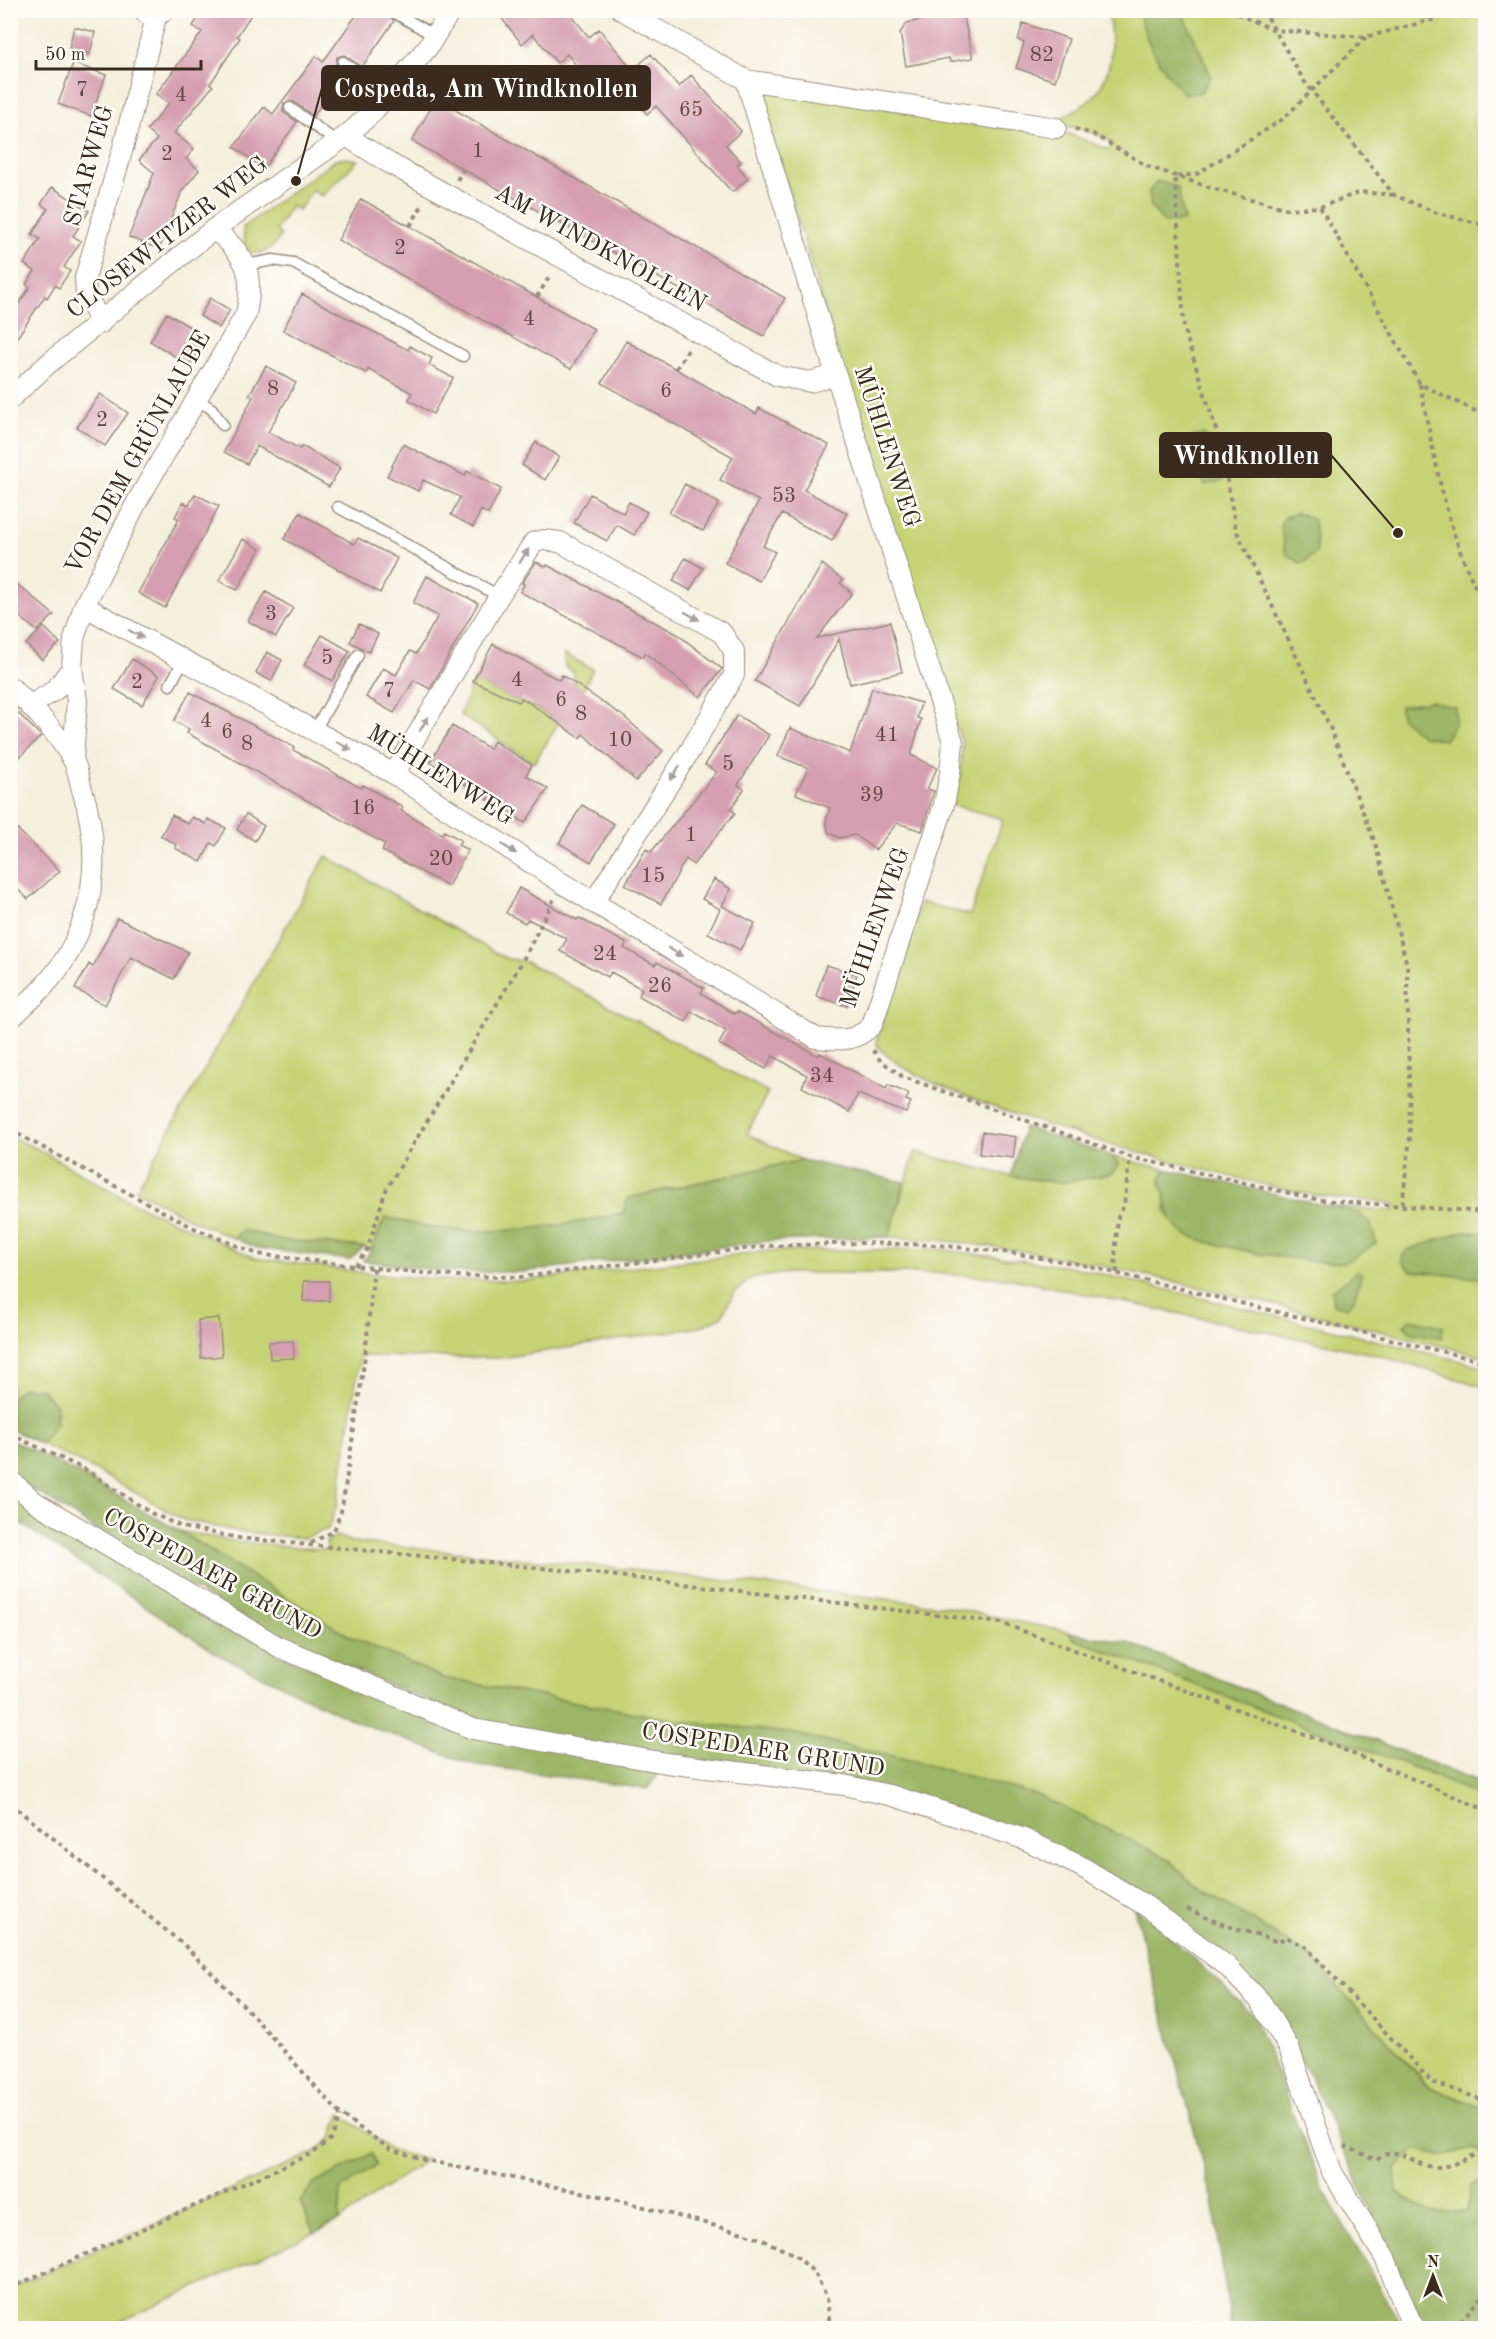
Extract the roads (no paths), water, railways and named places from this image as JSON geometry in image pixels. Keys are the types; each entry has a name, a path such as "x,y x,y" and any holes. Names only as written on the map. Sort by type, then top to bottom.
{"street":[{"name":"CLOSEWITZER WEG","path":"10,399 42,369 214,229 342,139 371,114 435,36 451,10"},
{"path":"622,10 746,80 1056,128"},
{"name":"STARWEG","path":"101,323 86,294 85,278 123,148 156,14"},
{"name":"MÜHLENWEG","path":"84,606 394,774 562,884 816,1038 847,1041 863,1034 872,1024 944,805 953,742 836,375 746,80"},
{"name":"AM WINDKNOLLEN","path":"342,139 778,376 810,382 836,375"},
{"name":"VOR DEM GRÜNLAUBE","path":"73,759 77,701 72,668 74,639 84,606 138,500 246,314 251,291 246,265 241,254 214,229"},
{"path":"394,774 499,596 534,542 552,540 722,633 734,651 735,668 728,684 691,749 593,903"},
{"path":"31,705 55,690 72,668"},
{"path":"10,687 31,705 73,759 93,828 95,865 90,900 67,956 37,994 10,1019"},
{"name":"COSPEDAER GRUND","path":"10,1480 35,1502 279,1647 473,1729 666,1763 844,1785 893,1796 1024,1839 1082,1867 1128,1895 1227,1966 1261,2002 1289,2048 1332,2172 1384,2258 1413,2328"}],"lane":[{"path":"390,10 435,36"},
{"path":"343,62 387,95"},
{"path":"290,108 342,139"},
{"path":"246,265 273,260 293,263 463,356"},
{"path":"198,400 212,409 223,425"},
{"path":"338,507 499,596"},
{"path":"315,730 358,656"},
{"path":"170,685 184,660"}],"place":[{"name":"Cospeda, Am Windknollen","path":"296,181"},
{"name":"Windknollen","path":"1398,533"}]}
